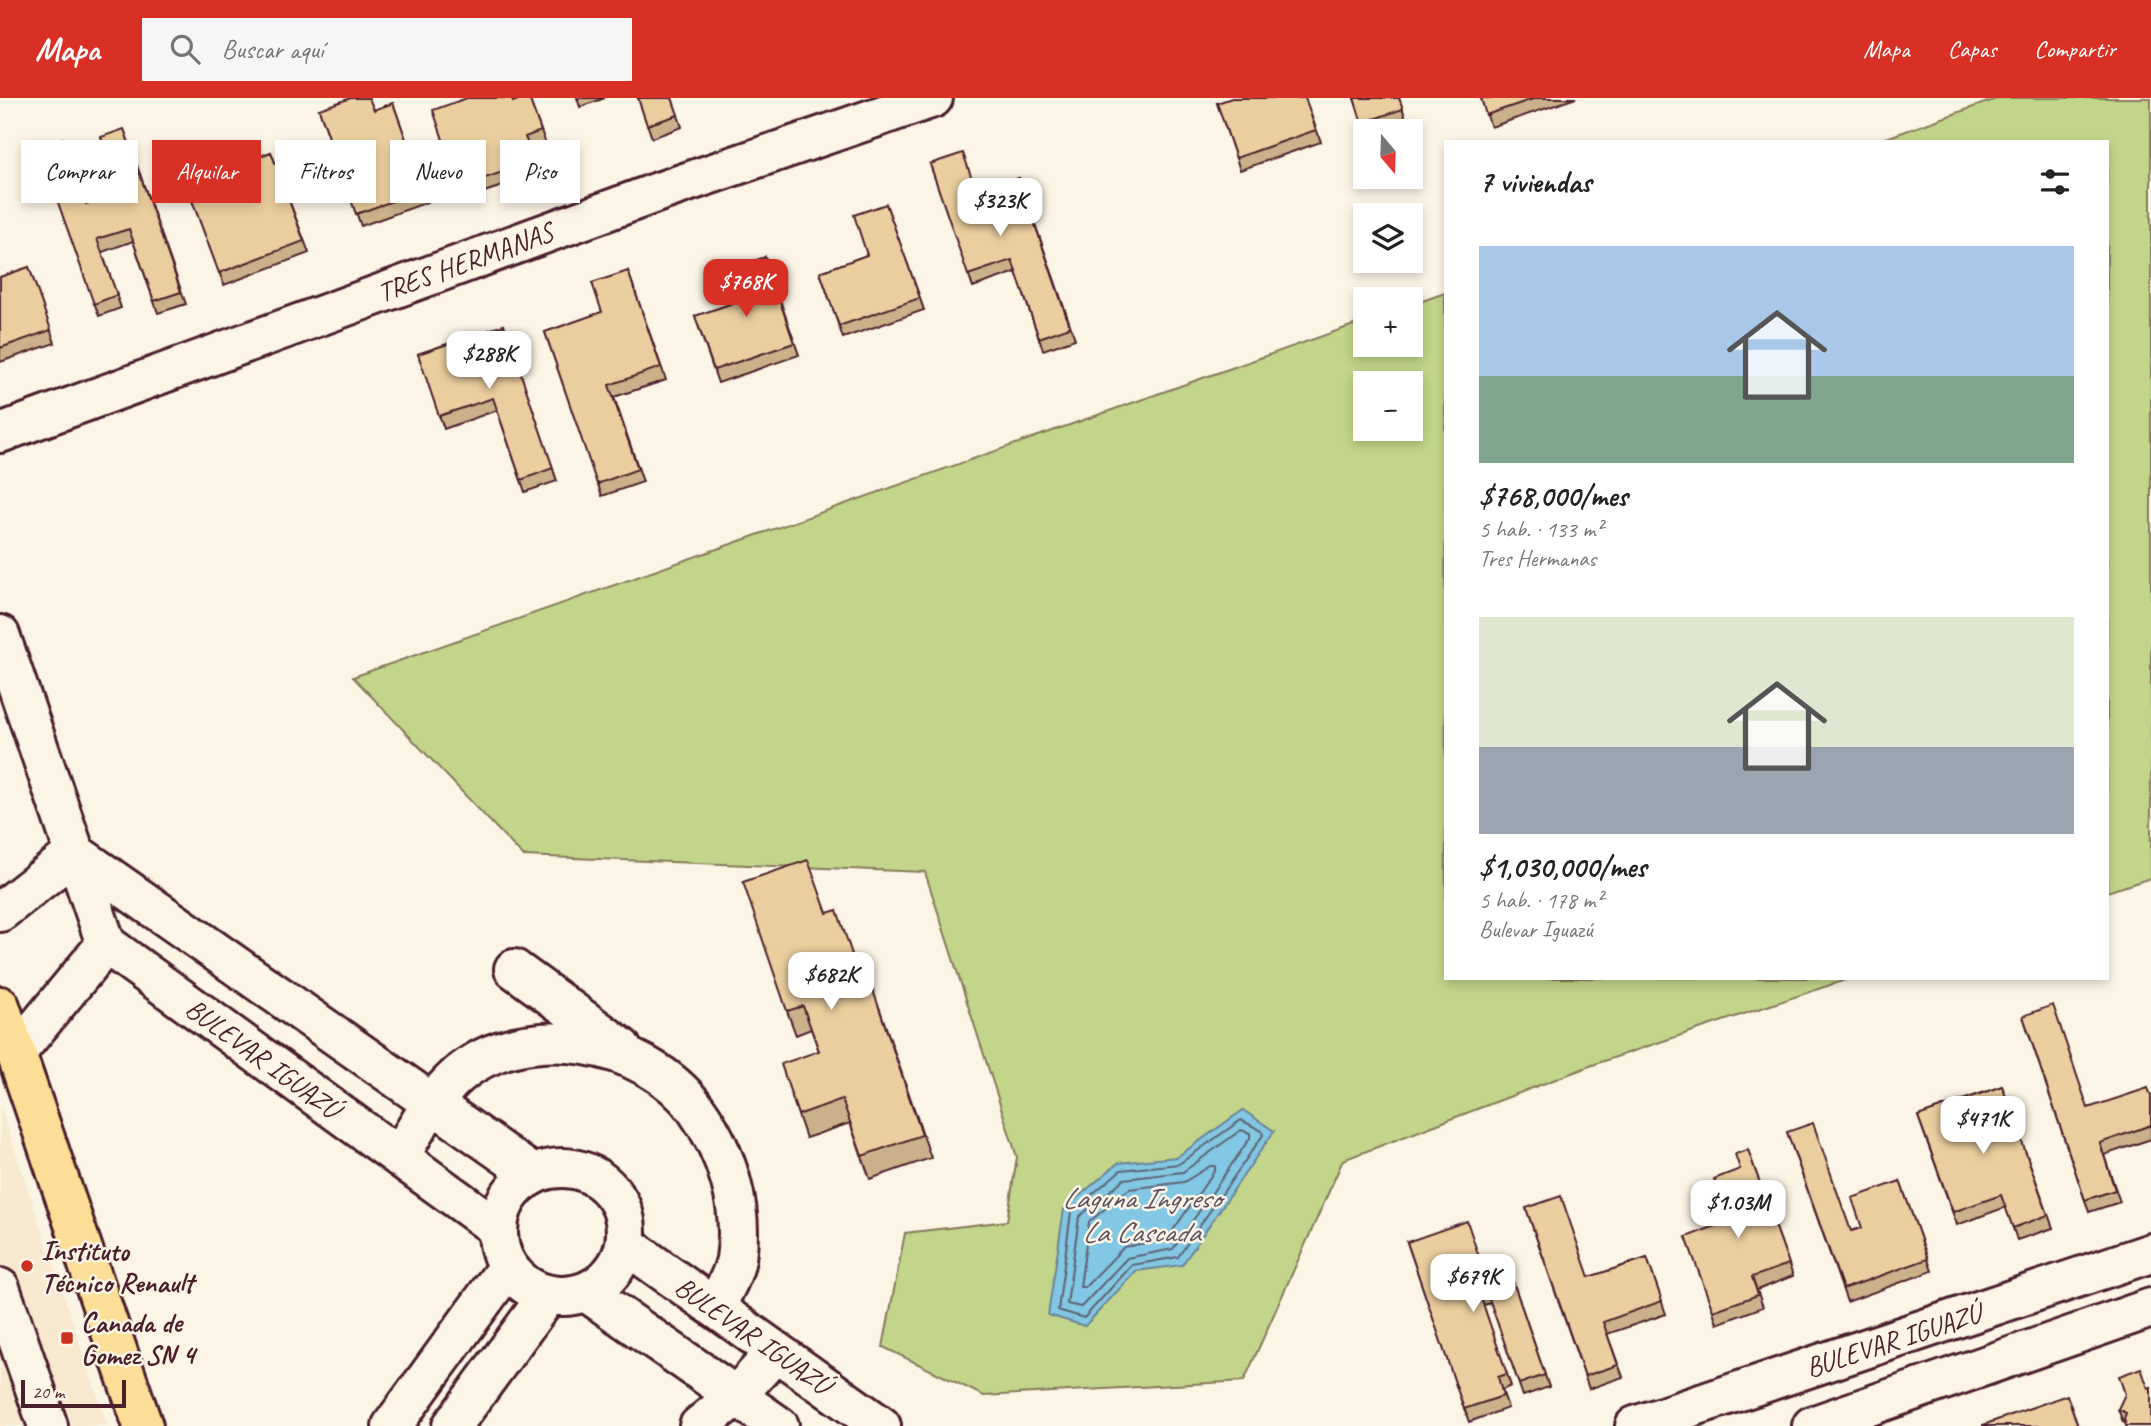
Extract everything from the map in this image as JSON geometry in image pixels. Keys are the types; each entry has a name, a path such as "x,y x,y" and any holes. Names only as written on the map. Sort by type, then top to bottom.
{"main road":[{"path":"0,1006 143,1426"}],"street":[{"name":"TRES HERMANAS","path":"0,432 661,191 933,98"},
{"path":"0,635 106,944 16,1053"},
{"path":"0,912 75,853"},
{"name":"BULEVAR IGUAZÚ","path":"75,853 533,1174"},
{"name":"BULEVAR IGUAZÚ","path":"106,944 497,1228"},
{"path":"514,969 662,1077 695,1107 720,1146 736,1200 738,1229 735,1263 715,1308"},
{"path":"399,1157 432,1104 458,1075 479,1061 506,1050 541,1042 583,1044 630,1059 662,1077"},
{"path":"552,1168 573,1168 592,1175 609,1187 621,1204 626,1224 625,1244 618,1264 604,1280 586,1292 567,1296 548,1295 532,1290 507,1268 499,1249 497,1228 502,1206 515,1187 533,1174 552,1168"},
{"name":"BULEVAR IGUAZÚ","path":"625,1244 881,1426"},
{"name":"BULEVAR IGUAZÚ","path":"1634,1426 2151,1253"},
{"path":"392,1426 507,1268"},
{"path":"0,1288 48,1426"},
{"name":"BULEVAR IGUAZÚ","path":"586,1292 779,1426"},
{"path":"452,1426 548,1295"},
{"name":"BULEVAR IGUAZÚ","path":"1812,1426 2151,1308"},
{"path":"1936,1325 1954,1377"},
{"path":"699,1426 737,1395 775,1353"}],"shaded area":[{"name":"Instituto Técnico Renault","path":"0,1106 108,1426 0,1426"}],"green space":[{"path":"1999,98 2151,98 2151,878 2109,891 2109,140 1881,140"},
{"path":"1444,293 1444,980 1845,980 1598,1063 1343,1160 1244,1381 984,1396 883,1347 905,1233 1007,1221 1017,1157 925,872 523,856 353,677 1353,325 1353,357 1423,357 1423,301"}],"water":[{"name":"Laguna Ingreso La Cascada","path":"1243,1110 1274,1131 1182,1265 1136,1271 1085,1326 1048,1315 1064,1209 1118,1163 1177,1157"}],"building":[{"path":"351,98 369,98 374,110 393,103 406,140 390,140 390,202 356,214 352,203 376,203 376,140 330,140 319,109"},
{"path":"467,98 512,98 513,102 529,98 541,131 525,137 526,140 500,140 500,173 486,178 486,140 443,140 433,110"},
{"path":"638,98 672,98 678,115 647,125"},
{"path":"1232,98 1305,98 1316,130 1236,158 1217,103"},
{"path":"1354,98 1399,98 1403,109 1374,119 1361,119"},
{"path":"1481,98 1536,98 1486,115"},
{"path":"124,129 128,140 102,140 101,137"},
{"path":"271,152 275,163 275,203 290,203 304,241 219,273 193,203 261,203 261,156"},
{"path":"963,153 977,193 1019,178 1070,327 1039,338 1012,260 968,275 930,164"},
{"path":"138,169 181,292 154,301 129,229 97,239 117,295 94,304 58,203 138,203"},
{"path":"886,204 920,298 839,326 820,272 867,255 854,215"},
{"path":"765,257 794,343 714,370 695,316 742,300 731,269"},
{"path":"29,267 51,330 0,348 0,277"},
{"path":"628,271 661,367 609,385 638,469 597,484 545,332 602,312 592,283"},
{"path":"504,325 553,468 521,480 493,398 439,416 418,354"},
{"path":"808,860 827,913 837,910 863,987 871,984 922,1135 862,1156 842,1099 798,1115 781,1064 819,1051 803,1006 787,1011 743,882"},
{"path":"2053,1005 2088,1108 2148,1088 2151,1096 2151,1125 2100,1143 2115,1190 2085,1200 2023,1016"},
{"path":"2002,1086 2048,1215 2013,1228 2001,1195 1953,1212 1918,1116"},
{"path":"1813,1123 1851,1231 1862,1228 1852,1198 1900,1181 1928,1259 1843,1289 1787,1132"},
{"path":"1748,1150 1789,1264 1752,1277 1758,1295 1713,1311 1686,1237 1729,1221 1714,1179 1740,1169 1735,1154"},
{"path":"1561,1196 1589,1277 1647,1258 1662,1301 1603,1322 1618,1365 1585,1376 1526,1208"},
{"path":"1467,1221 1485,1275 1508,1267 1545,1375 1519,1384 1486,1290 1479,1292 1507,1374 1498,1377 1503,1396 1464,1409 1407,1242"},
{"path":"2141,1368 2148,1388 2151,1387 2151,1426 2126,1426 2126,1413 2118,1409 2125,1394 2119,1376"},
{"path":"2067,1395 2078,1426 1983,1426 1983,1425"}],"place":[{"name":"Instituto Técnico Renault","path":"27,1266"},
{"name":"Canada de Gomez SN 4","path":"67,1338"}]}
